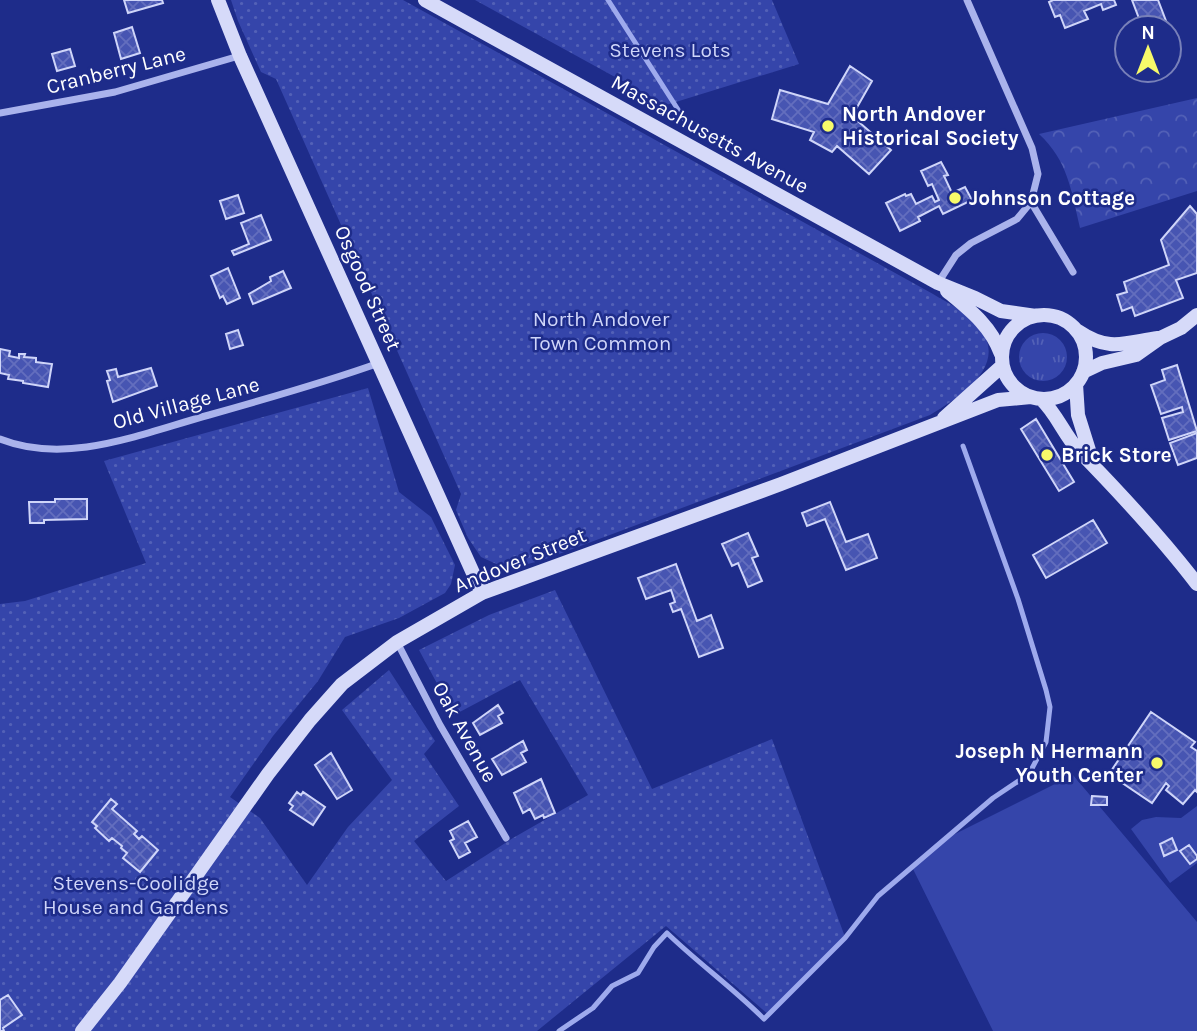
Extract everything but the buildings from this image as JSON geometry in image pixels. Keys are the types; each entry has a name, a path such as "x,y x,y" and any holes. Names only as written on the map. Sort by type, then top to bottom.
{"main road":[{"name":"Osgood Street","path":"218,0 240,56 482,593"},
{"name":"Massachusetts Avenue","path":"425,0 938,284 1001,311 1036,316"},
{"name":"Massachusetts Avenue","path":"938,284 981,320 995,337 1002,361"},
{"path":"1036,398 1054,398 1066,393 1080,378 1102,363 1136,355 1197,315"},
{"path":"1160,338 1121,345 1101,344 1053,316 1036,316 1016,326 1003,344 1002,361 1013,386 1053,411 1077,448 1094,464 1197,584"},
{"path":"1076,330 1085,350 1078,415 1094,464"},
{"name":"Andover Street","path":"937,423 1002,361"},
{"name":"Andover Street","path":"82,1031 120,984 268,774 310,720 342,684 397,642 482,593 769,488 998,400 1036,398"}],"street":[{"path":"938,284 956,255 971,243 1017,219 1031,202 1038,174 1032,148 967,0"},
{"name":"Cranberry Lane","path":"0,113 115,92 240,56"},
{"path":"1031,202 1073,272"},
{"name":"Old Village Lane","path":"0,439 38,450 100,445 316,385 379,363"},
{"name":"Oak Avenue","path":"397,642 440,725 506,838"}],"green space":[{"name":"North Andover Town Common","path":"231,0 403,0 956,308 973,320 986,339 989,353 985,366 967,389 930,415 543,560 503,567 481,557 468,538 456,510 461,494 276,79 261,72"},
{"name":"Stevens Lots","path":"475,0 772,0 799,64 666,105"},
{"path":"1197,98 1197,191 1080,228 1067,177 1049,144 1039,134"},
{"path":"1043,333 1052,334 1060,340 1066,348 1066,366 1060,374 1052,380 1043,381 1034,380 1026,374 1020,366 1019,357 1020,348 1026,340 1034,334"},
{"name":"Stevens-Coolidge House and Gardens","path":"368,388 399,492 431,517 455,565 451,584 445,593 399,618 345,637 318,681 273,736 230,797 260,818 307,885 348,827 392,780 342,710 389,670 435,741 424,754 459,806 414,841 446,881 588,795 520,680 454,715 419,650 489,615 555,590 652,789 772,739 845,937 770,1016 666,926 537,1031 0,1031 0,604 25,601 146,563 104,461"},
{"path":"1073,775 1197,922 1197,1031 993,1031 912,867 935,844"},
{"path":"1197,806 1197,863 1170,883 1131,829 1142,820 1156,817 1181,818"}],"waterway":[{"path":"608,0 684,119"},
{"path":"559,1031 593,1008 612,986 638,973 654,947 667,933 764,1019 845,938 878,896 993,798 1029,774 1046,742 1050,707 1018,599 963,446"}],"place":[{"name":"North Andover Historical Society","path":"828,126"},
{"name":"Johnson Cottage","path":"955,198"},
{"name":"Brick Store","path":"1047,455"},
{"name":"Joseph N Hermann Youth Center","path":"1157,763"}]}
